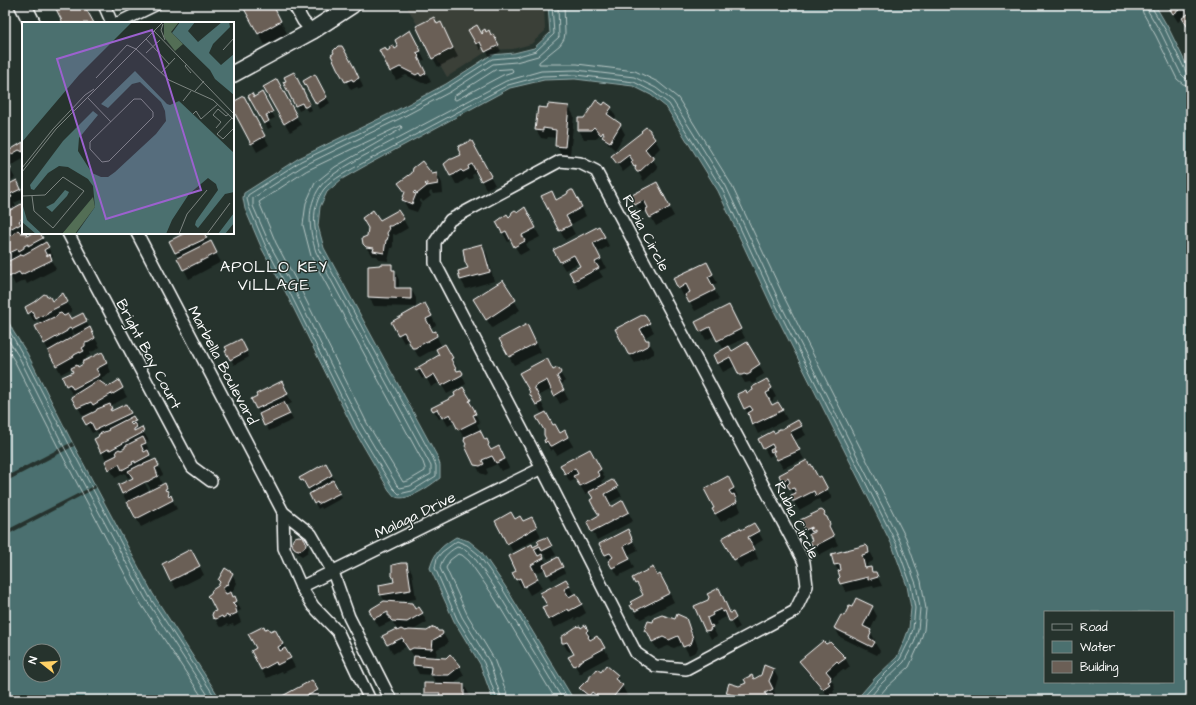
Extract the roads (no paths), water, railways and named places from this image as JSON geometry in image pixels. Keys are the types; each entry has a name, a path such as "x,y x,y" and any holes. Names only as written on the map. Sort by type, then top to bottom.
{"main road":[{"path":"23,5 32,22"},
{"path":"234,73 312,31 352,5"}],"street":[{"path":"104,5 112,22"},
{"path":"120,22 155,5"},
{"path":"294,5 303,21 312,31"},
{"name":"Rubia Circle","path":"560,161 580,163 596,170 804,562 807,586 795,611 686,669 655,666 636,653 542,468 435,263 435,242 450,220 560,161"},
{"name":"Bright Bay Court","path":"69,234 192,467 212,481"},
{"name":"Marbella Boulevard","path":"138,234 283,512 311,534 333,572 349,618 391,700"},
{"name":"Malaga Drive","path":"302,587 542,468"},
{"name":"Marbella Boulevard","path":"283,512 284,548 302,587 313,606 338,632 370,700"},
{"path":"353,664 369,657"}],"water":[{"path":"548,5 1155,5 1169,29 1191,74 1191,700 856,700 875,678 897,657 909,628 911,608 907,586 892,545 772,307 718,191 666,107 651,95 633,86 575,79 544,80 510,88 342,179 327,192 320,207 318,226 324,248 437,456 440,465 440,478 425,488 407,497 401,498 393,495 354,430 285,291 262,249 245,209 243,198 244,193 299,158 446,84 491,55 514,53 534,48 550,33"},
{"path":"5,314 13,331 27,353 72,442 153,594 221,700 5,700"},
{"path":"456,537 469,541 481,551 505,586 574,700 493,700 480,664 454,621 430,568 437,553 447,543"}],"district":[{"name":"APOLLO KEY VILLAGE","path":"274,275"}]}
